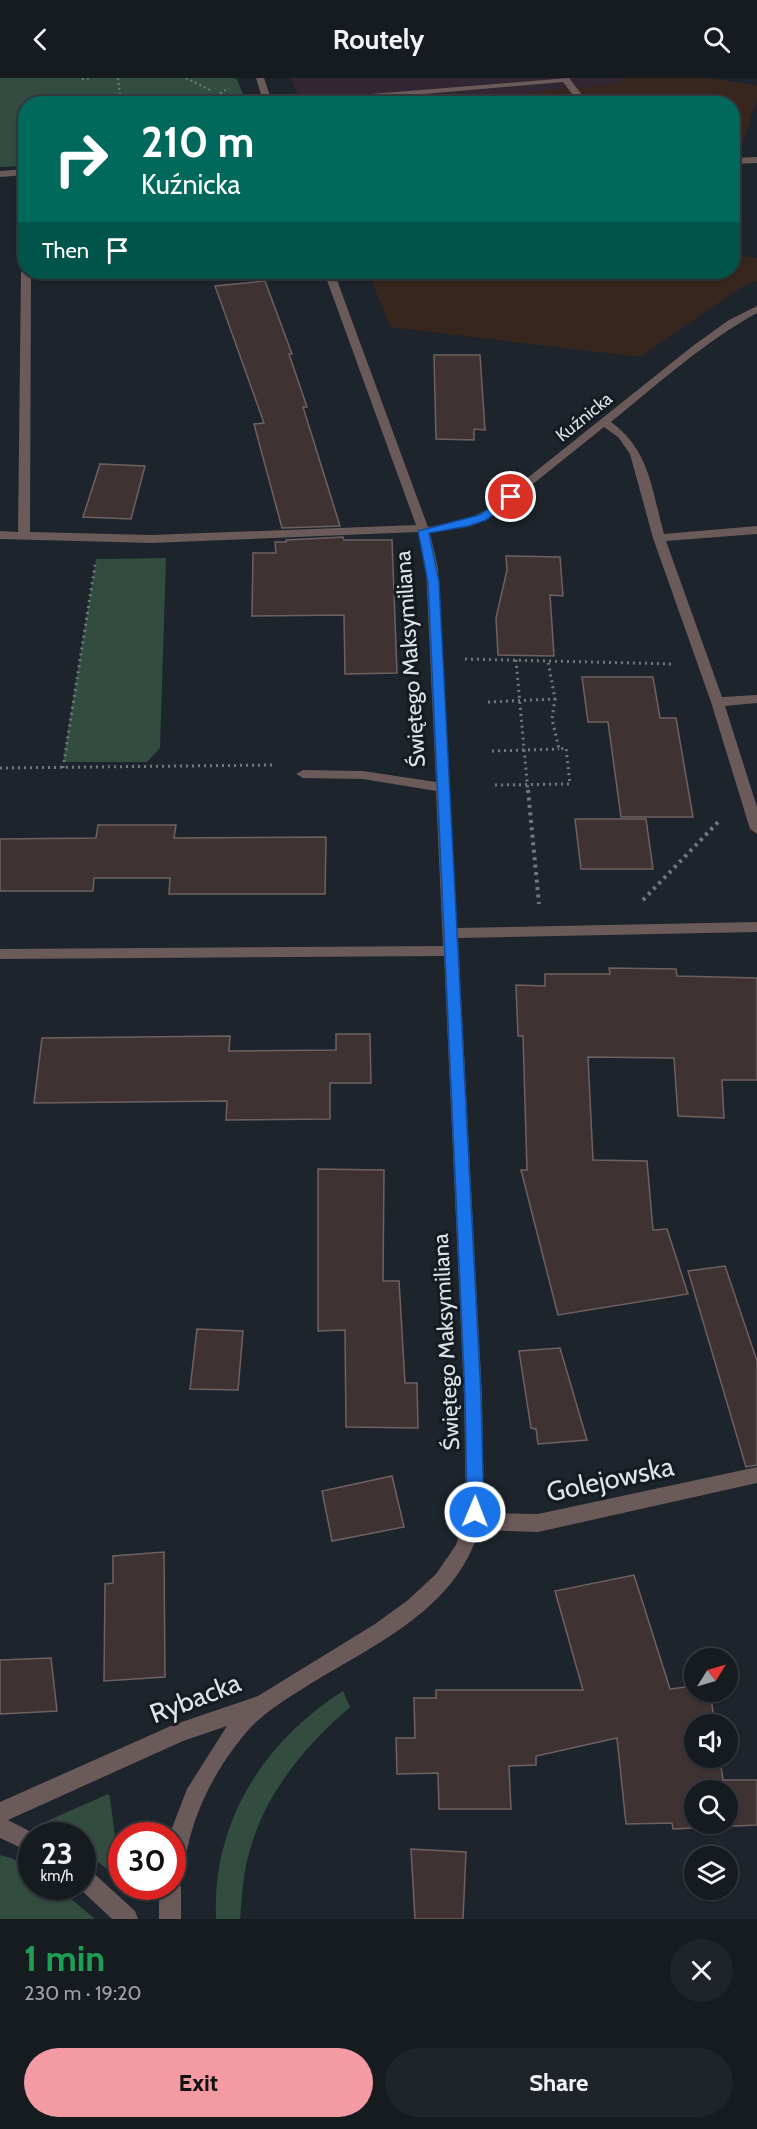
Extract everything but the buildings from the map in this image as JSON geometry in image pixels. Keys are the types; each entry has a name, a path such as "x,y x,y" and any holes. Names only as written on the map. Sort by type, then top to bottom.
{"street":[{"path":"260,78 268,96"},
{"path":"365,96 565,79 579,96"},
{"path":"740,160 757,160"},
{"path":"0,174 18,173"},
{"path":"24,536 26,279"},
{"name":"Świętego Maksymiliana","path":"265,1702 372,1638 417,1604 452,1567 466,1543 474,1521 476,1485 433,582 423,529 332,279"},
{"name":"Kuźnicka","path":"0,535 152,539 423,529 469,523 488,514 698,347 733,322 757,309"},
{"path":"604,422 622,435 636,454 659,538 717,702 757,829"},
{"path":"659,538 757,530"},
{"path":"717,702 757,699"},
{"path":"303,774 363,775 443,788"},
{"path":"450,933 757,927"},
{"path":"0,954 451,951"},
{"name":"Golejowska","path":"474,1521 521,1524 538,1522 757,1475"},
{"name":"Rybacka","path":"0,1813 180,1732 265,1702"},
{"name":"Rybacka","path":"183,1822 196,1789 235,1731 265,1702"},
{"path":"0,1827 18,1836"},
{"path":"96,1889 127,1919"},
{"path":"170,1900 170,1919"}],"path":[{"path":"82,79 92,78"},
{"path":"118,78 120,96"},
{"path":"186,78 210,90"},
{"path":"216,96 229,88"},
{"path":"63,768 96,559"},
{"path":"459,659 678,664"},
{"path":"516,660 540,906"},
{"path":"548,661 555,699 552,718 559,749"},
{"path":"488,702 555,699"},
{"path":"492,751 566,748 570,784 495,785"},
{"path":"0,768 284,765"},
{"path":"637,906 728,812"}],"shaded area":[{"path":"290,78 621,78 620,84 492,96 299,96"},
{"path":"621,78 707,78 757,85 757,99 740,151 740,96 492,96 620,84"},
{"path":"740,256 757,258 757,281 740,288 640,357 390,327 371,279 740,279"}],"green space":[{"path":"0,78 234,78 237,79 243,96 18,96 18,166 0,167"},
{"path":"166,558 160,748 147,762 63,762 96,559"},
{"path":"343,1691 350,1707 333,1722 289,1771 266,1809 248,1858 240,1919 216,1919 217,1883 223,1850 233,1818 248,1788 289,1734 314,1711"},
{"path":"108,1794 113,1822 108,1822 108,1870 96,1860 96,1822 47,1821"},
{"path":"0,1855 18,1861 18,1900 72,1900 95,1919 0,1919"}],"route":[{"path":"475,1512 473,1396 433,582 423,531 469,523 483,517 511,497"}]}
